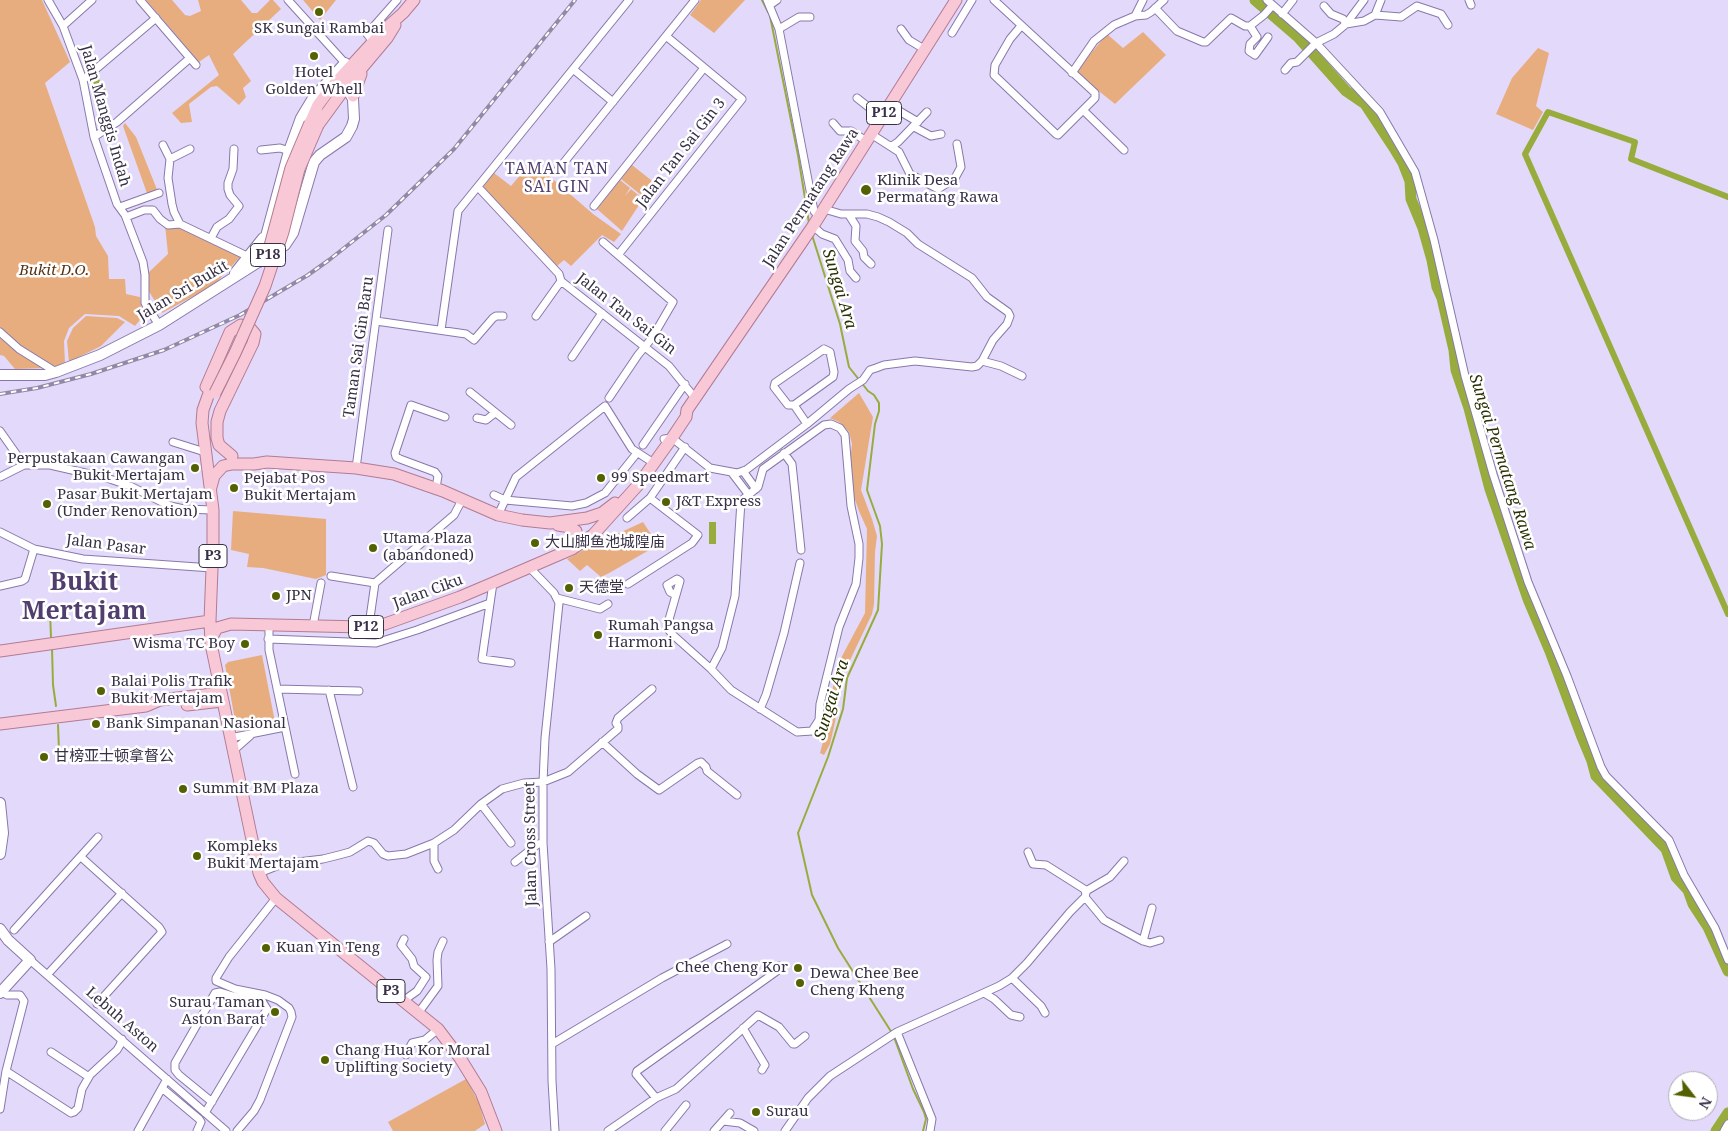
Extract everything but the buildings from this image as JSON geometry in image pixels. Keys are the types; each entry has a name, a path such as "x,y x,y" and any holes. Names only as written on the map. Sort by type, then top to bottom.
{"main road":[{"name":"P18","path":"314,124 349,92 372,56 390,34 413,0"},
{"name":"Jalan Permatang Rawa","path":"567,551 593,535 640,484 667,442 686,417 687,410 818,218 956,0"},
{"name":"P18","path":"211,487 205,452 205,421 215,392 265,286 283,232 318,105 326,93 385,29 403,13"},
{"path":"345,63 385,29"},
{"path":"314,124 334,90 339,87 349,92"},
{"path":"205,452 197,437 198,406 227,337 237,326 245,325 255,334 253,343 220,411 217,422 219,445 232,456"},
{"name":"P18","path":"205,421 210,440 218,452 232,456 255,458 267,462"},
{"name":"Jalan Permatang Rawa","path":"594,517 607,510 616,501 649,460 667,442"},
{"name":"P18","path":"211,487 217,472 227,465 267,462 356,468 394,474 436,488 498,515 512,519 550,523"},
{"name":"P3","path":"211,487 213,510 211,644 259,873 263,882 276,898 438,1029 460,1058 481,1092 496,1131"},
{"path":"594,517 590,522 593,526 604,522"},
{"name":"P12","path":"550,523 594,517"},
{"path":"550,523 570,527 576,531 575,543 567,551"},
{"name":"Jalan Ciku","path":"231,624 371,627 394,621 460,597 567,551"},
{"path":"211,601 219,617 231,624"},
{"path":"0,651 210,621"},
{"path":"211,644 213,634 217,628 231,624"},
{"path":"0,724 146,706 160,707 222,697"}],"street":[{"name":"Jalan Manggis Indah","path":"48,0 63,26 83,80 94,138 143,262 145,303 158,325"},
{"path":"63,26 92,0"},
{"path":"140,0 196,65"},
{"path":"259,262 289,151 306,108 345,63 288,0"},
{"path":"371,39 367,34 397,0"},
{"path":"442,330 458,211 629,0"},
{"path":"557,171 695,0"},
{"path":"777,0 768,2 780,29 814,211 822,234 836,239 848,260 850,271 856,278"},
{"path":"952,33 972,0"},
{"path":"994,0 1095,93 1095,98 1060,134 1056,134 994,75 995,66 1010,39 1024,28"},
{"path":"1135,16 1143,0"},
{"path":"1072,73 1098,37 1114,25 1135,16 1146,15 1164,0"},
{"path":"1267,0 1269,10"},
{"path":"1282,14 1293,0"},
{"path":"1285,70 1287,66 1296,62 1314,44 1334,34 1346,24 1364,0"},
{"path":"1375,15 1381,0"},
{"path":"1346,24 1364,21 1375,15 1401,17 1423,0"},
{"path":"1324,6 1330,14 1343,19 1346,24"},
{"path":"1417,6 1441,14 1448,25"},
{"path":"1155,8 1177,31 1203,42 1206,42 1230,18 1245,26 1250,26 1269,10"},
{"path":"1269,10 1282,14 1380,112 1415,172 1436,248 1465,376 1493,474 1528,582 1567,676 1601,767 1606,776 1669,840 1684,875 1714,928 1728,960"},
{"path":"780,29 799,17 810,17"},
{"path":"83,80 156,18"},
{"path":"1250,26 1257,37 1250,44 1249,50 1255,55 1268,37"},
{"path":"901,29 909,40 924,49"},
{"name":"Jalan Tan Sai Gin 3","path":"618,255 742,99 666,36"},
{"path":"94,138 118,122 190,58"},
{"path":"594,206 704,68"},
{"path":"573,69 613,102"},
{"name":"Jalan Sri Bukit","path":"0,375 56,372 100,355 158,325 285,245 291,239 314,162 320,154 346,137 352,126 354,112 349,92"},
{"path":"858,98 882,117"},
{"path":"326,112 344,101 350,104 354,112"},
{"path":"890,105 931,136 941,134"},
{"path":"1083,110 1124,150"},
{"path":"892,146 916,125 927,112"},
{"path":"833,123 840,131 869,137 892,146 899,152 910,174 938,189 954,178 961,167 957,144"},
{"path":"163,146 170,159 168,178 174,212 180,224"},
{"path":"261,150 280,148 289,151"},
{"path":"170,159 190,149"},
{"path":"212,238 217,226 230,219 239,206 230,195 228,189 233,169 234,149"},
{"name":"Jalan Tan Sai Gin","path":"478,187 559,274 561,280 675,371 696,398"},
{"path":"120,207 159,193"},
{"path":"126,217 153,210 168,225 180,224 248,257"},
{"path":"667,442 685,447 710,468 732,473 743,471 807,424 848,389 863,380 870,370 884,365 916,361 977,366 1007,324 1010,316 1008,312 988,297 972,278 918,244 901,230 878,217 867,214 818,218"},
{"path":"849,215 856,226 855,241 870,264"},
{"name":"Taman Sai Gin Baru","path":"356,468 388,230"},
{"path":"226,283 266,234"},
{"path":"603,242 673,302 645,347 609,398"},
{"path":"536,316 561,280"},
{"path":"572,357 602,313"},
{"path":"376,321 466,334 474,340 493,318 500,315 503,316"},
{"path":"0,332 19,349 56,372"},
{"path":"821,350 827,350 830,352 834,372 833,377 794,405 788,405 774,387 775,383 821,350"},
{"path":"982,361 1001,366 1022,376"},
{"path":"642,445 685,384"},
{"path":"470,392 511,425"},
{"path":"436,488 438,476 435,472 400,459 396,457 395,453 411,405 445,417"},
{"path":"794,405 807,424"},
{"path":"498,515 516,477 605,406 632,449 649,460"},
{"path":"477,418 486,420 495,414"},
{"path":"676,595 668,624 668,629 673,635 731,690 797,732 812,731 819,720 820,704 839,628 856,584 859,544 851,506 845,435 840,428 831,424 824,425 763,468 760,484 741,502 738,572 732,610 722,648 711,669"},
{"path":"0,431 24,466"},
{"path":"173,442 205,452"},
{"path":"667,442 685,447"},
{"path":"627,518 650,498 685,447"},
{"path":"494,495 505,500 572,506 586,503 605,493 637,453"},
{"path":"784,453 792,464 801,550"},
{"path":"0,477 15,468 50,465 83,472 130,486 170,506 184,509 213,510"},
{"path":"743,471 756,489"},
{"path":"732,473 748,494"},
{"path":"628,584 692,542 698,535 681,524 650,498"},
{"path":"371,627 370,618 375,583 454,514 462,500"},
{"name":"Jalan Pasar","path":"0,532 34,549 83,559 212,568"},
{"path":"0,586 22,582 25,579 34,549"},
{"path":"760,709 766,695 784,633 800,563"},
{"path":"529,567 557,598 600,609 608,604"},
{"path":"331,576 375,583"},
{"path":"313,626 321,583"},
{"path":"493,583 482,659 511,663"},
{"name":"Jalan Cross Street","path":"555,1131 549,942 543,843 543,782 545,738 556,631 557,598"},
{"path":"268,639 376,643 418,630 490,603"},
{"path":"269,625 268,639 295,774"},
{"path":"277,689 359,691"},
{"path":"259,873 282,864 323,859 350,852 368,841 374,843 383,854 388,856 406,854 434,843 454,830 481,804 502,789 524,783 543,782 568,772 618,729 616,722 618,718 652,689"},
{"path":"329,690 352,787"},
{"path":"230,738 285,727"},
{"path":"233,751 252,734"},
{"path":"602,742 636,774 659,790 701,762 707,771 737,795"},
{"path":"0,802 3,833 0,854"},
{"path":"481,804 510,843"},
{"path":"14,930 98,837"},
{"path":"434,843 434,861 438,869"},
{"path":"515,862 538,844 543,843"},
{"path":"1028,852 1033,864 1046,865 1084,889 1104,920 1143,941 1160,940"},
{"path":"81,856 159,927 162,932 97,1004"},
{"path":"785,1131 808,1098 830,1076 894,1034 984,993 1012,978 1086,894 1110,877 1124,861"},
{"path":"47,975 122,893"},
{"path":"237,1131 254,1111 260,1100 292,1017 289,1008 278,1000 265,995 235,989 216,978 229,958 276,898"},
{"path":"1143,941 1152,908"},
{"path":"549,942 586,916"},
{"name":"Lebuh Aston","path":"0,929 8,940 30,960 226,1131"},
{"path":"403,1001 417,991 426,977 414,966 412,959 401,945 404,939"},
{"path":"419,1012 438,986 436,960 443,941"},
{"path":"552,1044 657,981 727,944"},
{"path":"0,1109 6,1071 24,1001 20,995 1,993 30,960"},
{"path":"656,1098 636,1074 637,1071 777,971 779,966"},
{"path":"1012,978 1041,1006 1045,1013"},
{"path":"205,1113 212,1102 267,1009 262,1001 220,992 215,993 175,1064 179,1075 212,1102"},
{"path":"984,993 994,999 1011,1015 1020,1017"},
{"path":"608,1131 656,1098 676,1089 758,1015 779,1027 793,1044 805,1036"},
{"path":"743,1028 765,1065 762,1070"},
{"path":"406,1055 412,1043 425,1040 438,1029"},
{"path":"894,1034 932,1119 930,1131"},
{"path":"6,1071 71,1113 78,1108 82,1089 89,1077 117,1050 122,1040"},
{"path":"51,1052 89,1077"},
{"path":"138,1131 167,1079"},
{"path":"162,1088 199,1119 201,1122 198,1131"},
{"path":"665,1131 686,1105"},
{"path":"714,1131 730,1113"},
{"path":"723,1121 740,1123 754,1131"},
{"path":"1724,1131 1728,1124"}],"green space":[{"name":"Bukit D.O.","path":"0,0 42,0 70,62 45,83 95,227 96,236 108,256 109,279 125,279 126,294 140,297 143,316 135,326 119,316 85,314 69,328 64,341 65,364 49,368 15,369 4,356 0,355"},
{"path":"146,0 172,0 185,15 190,16 201,11 198,0 241,0 252,13 257,13 270,0 273,0 281,9 233,54 251,81 243,88 246,97 239,105 217,86 211,87 189,104 192,122 181,123 172,113 219,75 209,55 199,62"},
{"name":"SK Sungai Rambai","path":"303,0 336,0 320,20"},
{"path":"701,0 745,0 714,33 690,15"},
{"path":"1143,32 1166,55 1115,104 1075,72 1107,34 1123,48"},
{"path":"1538,48 1549,53 1536,106 1543,112 1533,130 1496,114 1512,78"},
{"path":"125,123 136,137 158,192 148,196 123,126"},
{"path":"532,161 593,214 621,234 614,242 602,235 571,266 564,260 557,266 483,187 494,173 511,186"},
{"path":"632,165 656,184 645,198 621,179"},
{"path":"620,180 630,188 625,196 631,189 643,199 622,231 597,209"},
{"path":"165,225 179,225 241,256 214,285 162,313 147,288 148,273 168,254"},
{"path":"86,316 117,318 125,322 101,346 69,362 67,341 73,328"},
{"path":"859,393 873,417 861,490 877,536 874,604 872,614 843,675 830,744 824,755 820,753 828,724 834,679 841,658 865,613 867,529 852,491 848,465 852,444 849,432 839,422 830,418"},
{"path":"233,511 326,519 326,575 316,579 263,568 247,567 249,554 231,550"},
{"path":"643,522 658,545 601,577 587,565 580,571 567,559 591,546"},
{"path":"262,655 275,722 237,731 225,665 228,662"},
{"path":"466,1079 479,1103 485,1124 475,1131 393,1131 388,1122"}],"shaded area":[{"path":"97,76 107,92 95,102 91,86"},
{"path":"709,522 716,522 716,544 709,544"}],"waterway":[{"name":"Sungai Ara","path":"762,0 768,12"},
{"name":"Sungai Permatang Rawa","path":"1255,0 1298,37 1346,91 1365,104 1403,163 1410,181 1411,199 1423,228 1432,260 1437,287 1442,298 1454,350 1456,370 1469,408 1490,489 1528,599 1550,651 1596,776 1666,849 1676,877 1688,890 1693,904 1708,927 1728,971"},
{"name":"Sungai Ara","path":"770,16 798,155 809,223"},
{"path":"1728,197 1631,159 1635,142 1548,112 1525,154 1728,614"},
{"name":"Sungai Ara","path":"812,235 840,324 849,367 879,403 867,490 880,526 882,544 878,610 847,678 843,709 828,757 798,833 812,895 838,948 892,1033"},
{"path":"50,612 51,637"},
{"path":"52,648 53,685 56,706"},
{"path":"58,725 59,750"},
{"name":"Sungai Ara","path":"894,1037 913,1089 924,1112 926,1119 923,1131"},
{"name":"Sungai Permatang Rawa","path":"1716,1131 1728,1113"}],"railway":[{"path":"0,394 37,388 91,374 164,350 240,315 308,275 386,215 454,149 575,0"}],"place":[{"name":"SK Sungai Rambai","path":"319,12"},
{"name":"Hotel Golden Whell","path":"314,56"},
{"name":"Klinik Desa Permatang Rawa","path":"866,190"},
{"name":"Perpustakaan Cawangan Bukit Mertajam","path":"195,468"},
{"name":"99 Speedmart","path":"601,478"},
{"name":"Pejabat Pos Bukit Mertajam","path":"234,488"},
{"name":"J&T Express","path":"666,502"},
{"name":"Pasar Bukit Mertajam (Under Renovation)","path":"47,504"},
{"name":"大山脚鱼池城隍庙","path":"535,543"},
{"name":"Utama Plaza (abandoned)","path":"373,548"},
{"name":"天德堂","path":"569,588"},
{"name":"JPN","path":"276,596"},
{"name":"Rumah Pangsa Harmoni","path":"598,635"},
{"name":"Wisma TC Boy","path":"245,644"},
{"name":"Balai Polis Trafik Bukit Mertajam","path":"101,691"},
{"name":"Bank Simpanan Nasional","path":"96,724"},
{"name":"甘榜亚士顿拿督公","path":"44,757"},
{"name":"Summit BM Plaza","path":"183,789"},
{"name":"Kompleks Bukit Mertajam","path":"197,856"},
{"name":"Kuan Yin Teng","path":"266,948"},
{"name":"Chee Cheng Kor","path":"798,968"},
{"name":"Dewa Chee Bee Cheng Kheng","path":"800,983"},
{"name":"Surau Taman Aston Barat","path":"275,1012"},
{"name":"Chang Hua Kor Moral Uplifting Society","path":"325,1060"},
{"name":"Surau","path":"756,1112"}],"district":[{"name":"TAMAN TAN SAI GIN","path":"557,178"},
{"name":"Bukit Mertajam","path":"84,598"}]}
